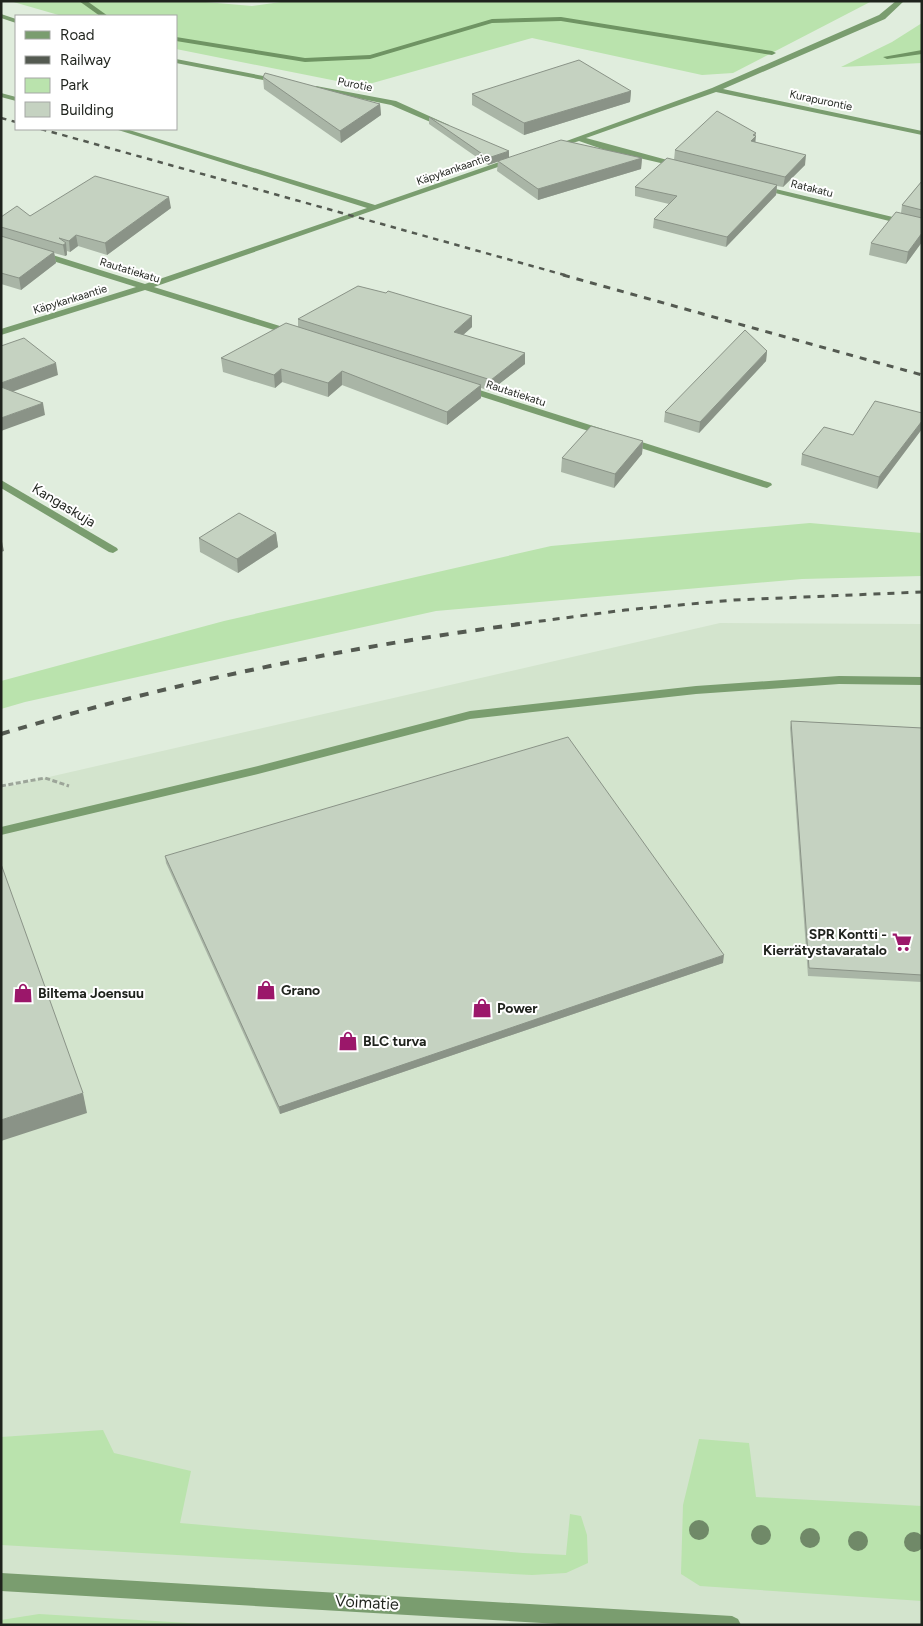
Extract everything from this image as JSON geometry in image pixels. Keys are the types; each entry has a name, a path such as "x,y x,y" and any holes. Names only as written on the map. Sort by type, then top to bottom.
{"street":[{"path":"547,150 715,90 882,17 901,1"},
{"path":"1,16 15,21"},
{"path":"178,62 289,83"},
{"name":"Purotie","path":"308,86 393,102 457,130"},
{"name":"Kurapurontie","path":"715,90 922,133"},
{"path":"1,95 15,99"},
{"path":"122,130 376,208"},
{"path":"581,139 608,148 684,167"},
{"name":"Käpykankaantie","path":"1,332 147,286 521,158 512,154"},
{"name":"Ratakatu","path":"751,184 922,227"},
{"name":"Rautatiekatu","path":"28,250 147,286 306,338"},
{"name":"Rautatiekatu","path":"457,386 767,485"},
{"name":"Kangaskuja","path":"1,483 113,550"},
{"path":"1,831 258,770 470,715 696,690 839,680 922,681"},
{"name":"Voimatie","path":"1,1582 732,1625"}],"shaded area":[{"path":"720,623 922,624 922,1625 1,1625 1,788"}],"green space":[{"path":"10,1 194,1 252,6 288,1 872,1 733,73 702,75 532,38 362,86 178,49 178,15 59,15"},
{"path":"922,23 922,63 841,67 892,42"},
{"path":"810,523 922,533 922,576 802,579 436,611 25,702 1,709 1,681 224,621 551,546"},
{"path":"103,1430 114,1453 191,1471 180,1523 523,1553 566,1555 570,1514 581,1516 587,1535 588,1563 566,1573 532,1575 1,1545 1,1437"},
{"path":"699,1439 749,1443 756,1497 922,1506 922,1601 700,1586 681,1574 683,1505"},
{"path":"39,1614 221,1625 1,1625 1,1620"}],"building":[{"path":"579,60 631,91 524,123 472,94"},
{"path":"265,73 380,104 340,131 263,77"},
{"path":"717,111 756,133 753,135 756,136 751,141 806,155 785,177 675,150"},
{"path":"429,117 509,151 488,158"},
{"path":"561,140 642,158 538,189 498,161"},
{"path":"667,158 777,185 727,237 654,219 677,196 635,187"},
{"path":"95,176 169,197 105,243 76,235 69,241 59,238 66,243 63,245 1,227 1,217 17,206 30,216"},
{"path":"922,181 922,210 902,205"},
{"path":"896,212 922,218 922,233 908,252 871,243"},
{"path":"1,236 54,252 19,278 1,273"},
{"path":"358,286 386,293 388,291 472,316 454,332 525,353 491,380 298,319"},
{"path":"286,323 481,385 447,412 342,371 328,383 281,369 274,375 221,358"},
{"path":"745,330 767,351 700,422 665,412"},
{"path":"24,338 56,363 1,383 1,346"},
{"path":"1,387 43,403 1,418"},
{"path":"875,401 922,413 922,421 879,477 802,454 824,427 853,435"},
{"path":"591,426 643,441 615,474 562,458"},
{"path":"239,513 276,533 237,559 199,538"},
{"path":"791,721 922,728 922,975 809,968"},
{"path":"568,737 724,955 279,1107 165,856"},
{"name":"Biltema Joensuu","path":"1,864 83,1093 1,1120"}],"waterway":[{"path":"82,1 103,15"},
{"path":"178,39 305,60 370,57 492,21 561,19 772,53"},
{"path":"887,57 922,52"}],"railway":[{"path":"1,118 15,122"},
{"path":"45,130 568,276"},
{"path":"563,275 922,375"},
{"path":"511,625 625,610 734,600 922,592"},
{"path":"1,734 129,699 258,668 323,655 520,624"}],"place":[{"name":"SPR Kontti - Kierrätystavaratalo","path":"902,942"},
{"name":"Grano","path":"266,990"},
{"name":"Biltema Joensuu","path":"23,993"},
{"name":"Power","path":"482,1008"},
{"name":"BLC turva","path":"348,1041"}]}
